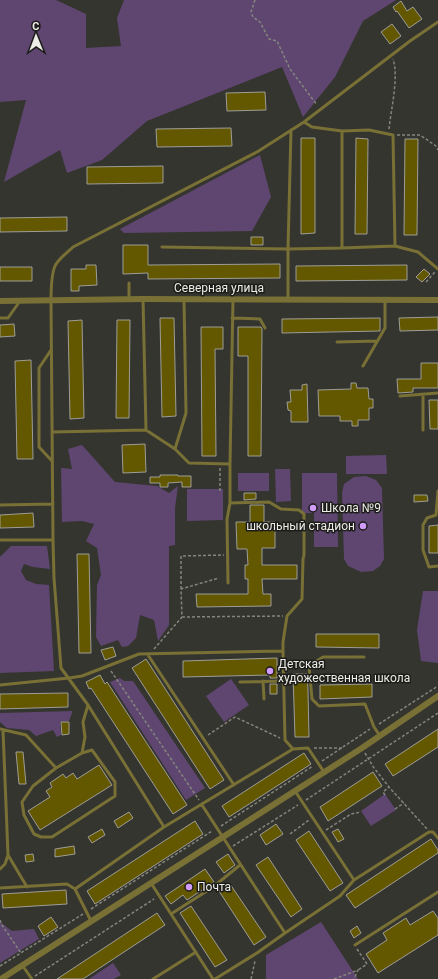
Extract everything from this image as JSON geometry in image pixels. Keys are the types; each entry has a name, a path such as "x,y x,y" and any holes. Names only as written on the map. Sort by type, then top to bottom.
{"street":[{"name":"Северная улица","path":"0,301 143,299 438,300"},
{"path":"1,979 325,772 438,696"}],"lane":[{"path":"164,827 88,705 61,668 54,578 53,540 51,301 55,265 73,248 256,152 304,122 410,41 437,24"},
{"path":"304,122 312,127 342,131 368,130 393,135 395,246"},
{"path":"288,299 291,130"},
{"path":"342,131 342,248"},
{"path":"162,247 288,249 395,246 418,252 438,270"},
{"path":"129,282 130,300"},
{"path":"143,299 146,430"},
{"path":"175,450 186,413 184,299"},
{"path":"228,583 227,519 230,503 233,299"},
{"path":"363,366 385,328 385,300"},
{"path":"0,318 8,318 20,301"},
{"path":"232,318 260,319 265,328"},
{"path":"338,342 377,341"},
{"path":"51,350 39,368 39,447 52,461"},
{"path":"400,396 438,393"},
{"path":"423,394 423,430"},
{"path":"52,432 146,430 175,450 189,463 230,464"},
{"path":"438,491 436,515 427,518 423,525 423,550 429,567 438,566"},
{"path":"230,503 269,502 281,509 299,510 304,514 302,599 287,616 283,642 285,740 293,749"},
{"path":"0,505 53,504"},
{"path":"0,540 53,540"},
{"path":"0,685 82,676 139,654 283,651"},
{"path":"148,655 234,786"},
{"path":"283,666 309,666 323,657 364,657"},
{"path":"309,666 312,699 319,706 365,704 374,727 380,736"},
{"path":"263,681 264,699"},
{"path":"240,682 284,681"},
{"path":"82,753 85,737 83,722 88,705"},
{"path":"0,869 5,864 8,855 1,729 26,734 56,768"},
{"path":"75,889 164,827 293,749 308,748 325,772"},
{"path":"92,750 115,782 115,796 52,837 41,837 34,834 24,815 22,802 33,786 56,768 82,753 92,750"},
{"path":"294,791 354,880"},
{"path":"202,805 285,933"},
{"path":"151,883 214,979 257,953 340,896 354,880 429,832 433,832 438,838"},
{"path":"8,855 27,887"},
{"path":"171,914 213,887 240,865"},
{"path":"0,888 67,884 75,889 91,921"},
{"path":"355,945 438,892"},
{"path":"153,979 196,952"},
{"path":"22,965 32,979"}],"path":[{"path":"255,0 251,12 253,17 260,22 269,39 277,41 290,69 321,110"},
{"path":"388,134 394,92 395,66 391,56"},
{"path":"393,135 420,135 436,146 438,150"},
{"path":"426,282 438,270"},
{"path":"220,464 220,493"},
{"path":"148,655 182,617 181,556 228,555"},
{"path":"181,589 220,578"},
{"path":"182,617 287,616"},
{"path":"108,666 202,805"},
{"path":"230,848 438,713"},
{"path":"203,739 235,717 285,740"},
{"path":"308,748 342,748"},
{"path":"362,748 374,768 389,787 429,832"},
{"path":"0,966 87,912 318,763"},
{"path":"384,795 383,792 389,787"},
{"path":"395,809 404,803"},
{"path":"322,832 351,814 361,812"},
{"path":"290,834 312,817"},
{"path":"32,979 159,896"},
{"path":"0,920 21,953"},
{"path":"334,979 358,970 367,964 355,945"},
{"path":"251,979 257,953"},
{"path":"354,979 358,970"}],"shaded area":[{"path":"0,0 56,0 86,14 86,48 121,46 117,18 124,0 396,0 363,21 335,77 303,117 282,67 147,121 102,160 67,173 60,150 4,182 26,100 0,102"},
{"path":"260,155 271,197 252,231 124,233 120,229"},
{"path":"82,445 115,482 157,486 169,493 178,486 175,508 175,545 169,546 169,625 158,641 154,620 140,615 136,638 128,646 122,647 118,640 101,646 96,637 97,585 101,575 97,548 86,541 94,524 82,521 62,522 61,468 72,469 68,449"},
{"path":"386,455 387,474 346,474 346,456"},
{"path":"275,469 290,469 291,501 276,502"},
{"path":"238,473 269,473 269,491 238,491"},
{"path":"302,473 337,473 338,547 314,547 314,513 302,513"},
{"name":"школьный стадион","path":"366,476 376,480 382,488 384,559 380,566 373,571 361,572 348,566 344,559 342,493 344,484 354,477"},
{"path":"187,489 223,489 223,520 187,521"},
{"path":"11,546 47,546 50,569 33,567 24,564 21,571 26,580 36,584 49,585 54,671 0,673 0,556"},
{"path":"423,591 438,591 438,663 421,661 417,630"},
{"path":"120,678 124,681 133,681 205,788 186,800 110,682"},
{"path":"231,679 249,705 224,722 206,696"},
{"path":"72,711 69,721 60,722 61,735 57,737 53,730 36,736 29,730 7,728 0,722 0,713"},
{"path":"385,794 396,810 371,826 361,811"},
{"path":"0,922 12,931 34,929 39,939 0,963"},
{"path":"321,922 358,979 266,979 266,955"},
{"path":"113,963 121,975 114,979 89,979"}],"building":[{"path":"401,1 407,11 413,7 422,19 409,28 393,7"},
{"path":"392,24 401,36 390,44 381,32"},
{"path":"265,92 266,110 227,111 226,93"},
{"path":"231,128 232,146 157,147 156,129"},
{"path":"301,138 315,138 315,233 301,234"},
{"path":"356,138 368,139 367,234 355,234"},
{"path":"405,139 418,139 417,235 404,235"},
{"path":"163,166 163,183 87,184 87,167"},
{"path":"67,217 67,231 0,232 0,218"},
{"path":"251,237 263,237 263,245 251,245"},
{"path":"123,245 148,245 148,265 280,264 280,278 148,279 148,273 123,274"},
{"path":"86,265 96,265 97,285 79,286 79,291 71,291 71,269 86,269"},
{"path":"407,265 407,280 296,281 296,266"},
{"path":"0,267 32,267 32,281 0,281"},
{"path":"424,269 430,274 422,282 416,277"},
{"path":"438,317 438,330 400,331 399,318"},
{"path":"160,318 174,318 176,416 162,417"},
{"path":"380,318 380,331 282,333 282,319"},
{"path":"82,320 84,418 70,419 68,321"},
{"path":"117,320 130,320 129,418 116,418"},
{"path":"14,324 15,336 0,337 0,325"},
{"path":"201,327 223,327 223,349 215,349 216,456 202,456"},
{"path":"238,327 261,327 262,329 261,456 248,456 248,356 238,356"},
{"path":"31,360 33,459 17,459 15,361"},
{"path":"421,363 438,363 438,388 413,388 413,392 398,393 397,379 421,379"},
{"path":"351,383 356,383 357,388 368,388 369,399 373,399 373,408 369,408 369,420 358,420 358,426 352,426 352,421 340,421 340,416 319,416 318,390 351,389"},
{"path":"307,384 308,422 291,422 291,411 288,410 287,402 291,402 290,390 302,390 302,385"},
{"path":"429,400 438,400 438,429 430,429"},
{"path":"145,444 146,472 123,473 122,445"},
{"path":"160,475 191,476 191,487 182,487 182,482 168,483 168,487 160,487 160,483 150,483 150,477 160,477"},
{"path":"244,493 256,493 256,499 244,500"},
{"path":"414,495 427,495 428,501 414,502"},
{"path":"250,505 264,505 264,522 275,522 275,548 262,548 262,565 297,565 297,579 262,579 263,594 271,594 271,606 197,607 196,594 248,594 248,579 245,579 245,565 248,565 247,549 237,549 236,522 250,522"},
{"path":"33,513 34,527 0,528 0,515"},
{"path":"438,525 438,553 429,553 429,526"},
{"path":"77,554 89,554 91,653 79,653"},
{"path":"316,634 379,634 379,648 316,647"},
{"path":"113,647 116,656 105,660 101,650"},
{"path":"277,658 277,678 270,678 270,675 183,677 183,661"},
{"path":"146,659 224,780 210,789 132,668"},
{"path":"293,674 307,674 309,737 295,737"},
{"path":"100,675 105,684 107,682 187,805 173,814 91,688 89,689 86,682"},
{"path":"270,684 277,684 277,694 270,694"},
{"path":"372,684 372,697 320,699 320,685"},
{"path":"68,693 68,707 0,709 0,694"},
{"path":"61,722 69,722 69,734 62,735"},
{"path":"438,729 438,747 393,776 385,764"},
{"path":"16,752 23,752 26,784 19,784"},
{"path":"304,753 311,764 229,817 222,806"},
{"path":"99,765 112,785 40,830 28,811 50,797 46,791 52,787 50,783 63,774 66,778 73,773 77,779"},
{"path":"373,772 382,786 328,821 320,807"},
{"path":"129,812 133,818 118,828 114,821"},
{"path":"195,821 203,834 95,904 87,891"},
{"path":"276,824 283,834 266,845 260,835"},
{"path":"102,829 105,835 92,843 88,837"},
{"path":"338,829 344,839 338,842 332,832"},
{"path":"309,831 343,883 330,891 296,840"},
{"path":"431,839 438,850 438,853 355,908 346,895"},
{"path":"74,846 75,854 55,857 55,849"},
{"path":"33,854 34,861 26,862 25,855"},
{"path":"228,854 235,865 224,873 216,862"},
{"path":"268,857 302,909 291,917 256,865"},
{"path":"205,869 214,882 187,900 183,895 171,904 165,896"},
{"path":"230,884 266,937 254,945 219,891"},
{"path":"66,890 67,904 3,908 2,894"},
{"path":"191,906 227,960 215,967 180,913"},
{"path":"433,911 438,918 438,935 378,973 366,954 387,940 383,933 406,918 410,925"},
{"path":"157,913 165,925 83,979 57,979"},
{"path":"51,917 58,927 44,936 38,926"},
{"path":"357,926 361,933 354,938 350,931"}],"place":[{"name":"Школа №9","path":"313,508"},
{"name":"школьный стадион","path":"363,526"},
{"name":"Детская художественная школа","path":"270,671"},
{"name":"Почта","path":"189,887"}]}
